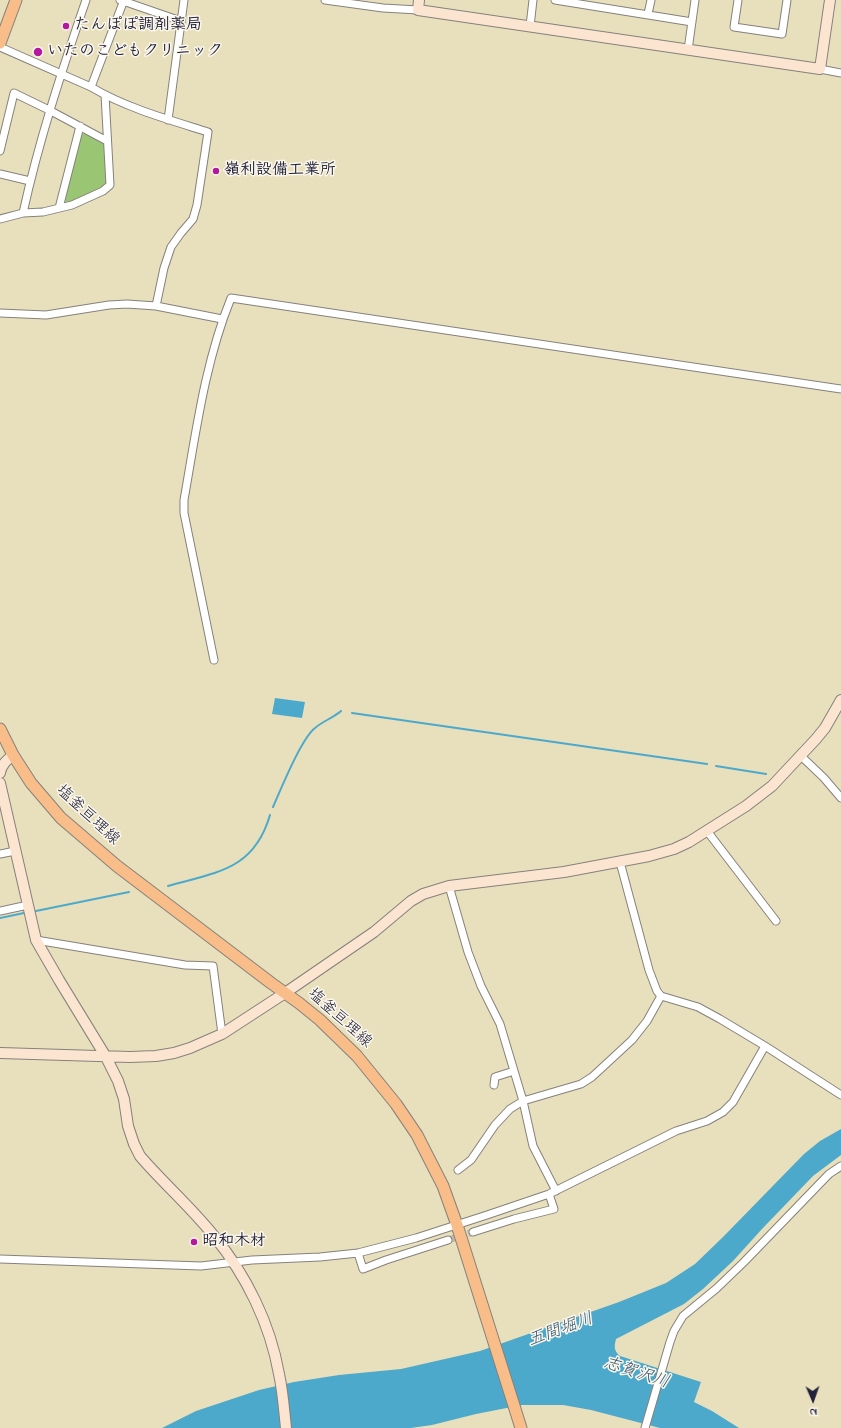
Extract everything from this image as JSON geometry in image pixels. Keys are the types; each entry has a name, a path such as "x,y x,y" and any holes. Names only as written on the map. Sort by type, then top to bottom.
{"main road":[{"path":"0,43 16,0"},
{"name":"塩釜亘理線","path":"0,729 13,755 30,782 48,804 74,831 117,866 315,1016 345,1043 374,1075 396,1104 417,1135 443,1186 493,1337 519,1423"}],"street":[{"path":"23,213 49,110 86,0"},
{"path":"168,120 184,0"},
{"path":"325,0 383,8 418,5 530,26 841,73"},
{"path":"530,26 533,0"},
{"path":"555,0 572,1 692,22"},
{"path":"609,8 611,0"},
{"path":"648,14 650,0"},
{"path":"688,50 695,0"},
{"path":"738,0 734,27 782,34 787,0"},
{"path":"820,69 830,0"},
{"path":"92,87 123,1 181,21"},
{"path":"0,47 92,87 106,95 168,120 208,132 197,205 193,219 180,233 171,247 164,268 156,306"},
{"path":"0,150 14,93 107,141"},
{"path":"0,219 23,213 43,212 72,205 103,191 110,185 106,95"},
{"path":"59,208 80,126"},
{"path":"0,174 30,182"},
{"path":"214,660 184,513 184,500 205,380 222,319 231,298 841,388"},
{"path":"0,313 46,315 109,305 127,304 156,306 222,319"},
{"path":"0,1053 106,1057 156,1056 174,1053 206,1042 222,1034 374,932 417,897 430,891 449,886 564,872 620,862 674,849 707,831 762,795 801,756 825,728 841,700"},
{"path":"0,773 0,769 5,761 13,755"},
{"path":"801,756 824,778 841,798"},
{"path":"0,783 36,940 106,1057 118,1081 124,1099 128,1126 140,1156 215,1236 252,1293 270,1337 280,1375 286,1428"},
{"path":"707,831 776,921"},
{"path":"0,854 15,851"},
{"path":"620,862 649,970 657,991 662,996 698,1007 720,1019 841,1095"},
{"path":"449,886 468,952 481,986 500,1024 523,1101 533,1146 552,1192 554,1209 514,1219 473,1232"},
{"path":"0,911 28,905"},
{"path":"36,940 186,965 213,966 222,1034"},
{"path":"458,1170 471,1160 494,1125 510,1109 523,1101 581,1084 592,1078 632,1040 647,1021 662,996"},
{"path":"0,1259 200,1266 233,1262 320,1257 358,1253 416,1238 552,1192 676,1131 707,1121 723,1112 733,1102 765,1046"},
{"path":"494,1085 495,1077 514,1071"},
{"path":"644,1428 662,1363 674,1330 683,1316 744,1262 829,1174 841,1166"},
{"path":"358,1253 363,1269 448,1240"}],"green space":[{"path":"87,133 105,145 106,184 89,194 67,203 65,201 80,135"}],"water":[{"path":"275,698 305,702 302,718 272,714"},
{"path":"841,1129 841,1155 813,1176 733,1261 703,1289 684,1304 616,1339 615,1349 620,1356 701,1382 694,1402 712,1411 739,1428 660,1428 591,1410 563,1405 522,1405 432,1425 411,1428 162,1428 196,1411 259,1390 294,1382 339,1375 401,1369 480,1351 619,1302 666,1283 695,1264 804,1154 820,1141"}],"waterway":[{"path":"273,807 304,742 315,728 341,711"},
{"path":"352,713 707,764"},
{"path":"716,766 766,774"},
{"path":"168,886 218,872 244,858 254,847 263,833 270,815"},
{"path":"36,911 129,892"},
{"path":"0,918 24,913"}],"tunnel":[{"path":"448,1240 473,1232"}],"place":[{"name":"たんぽぽ調剤薬局","path":"66,26"},
{"name":"いたのこどもクリニック","path":"38,52"},
{"name":"嶺利設備工業所","path":"216,171"},
{"name":"昭和木材","path":"194,1242"}],"water label":[{"name":"五間堀川","path":"561,1331"},
{"name":"志賀沢川","path":"636,1374"}]}
